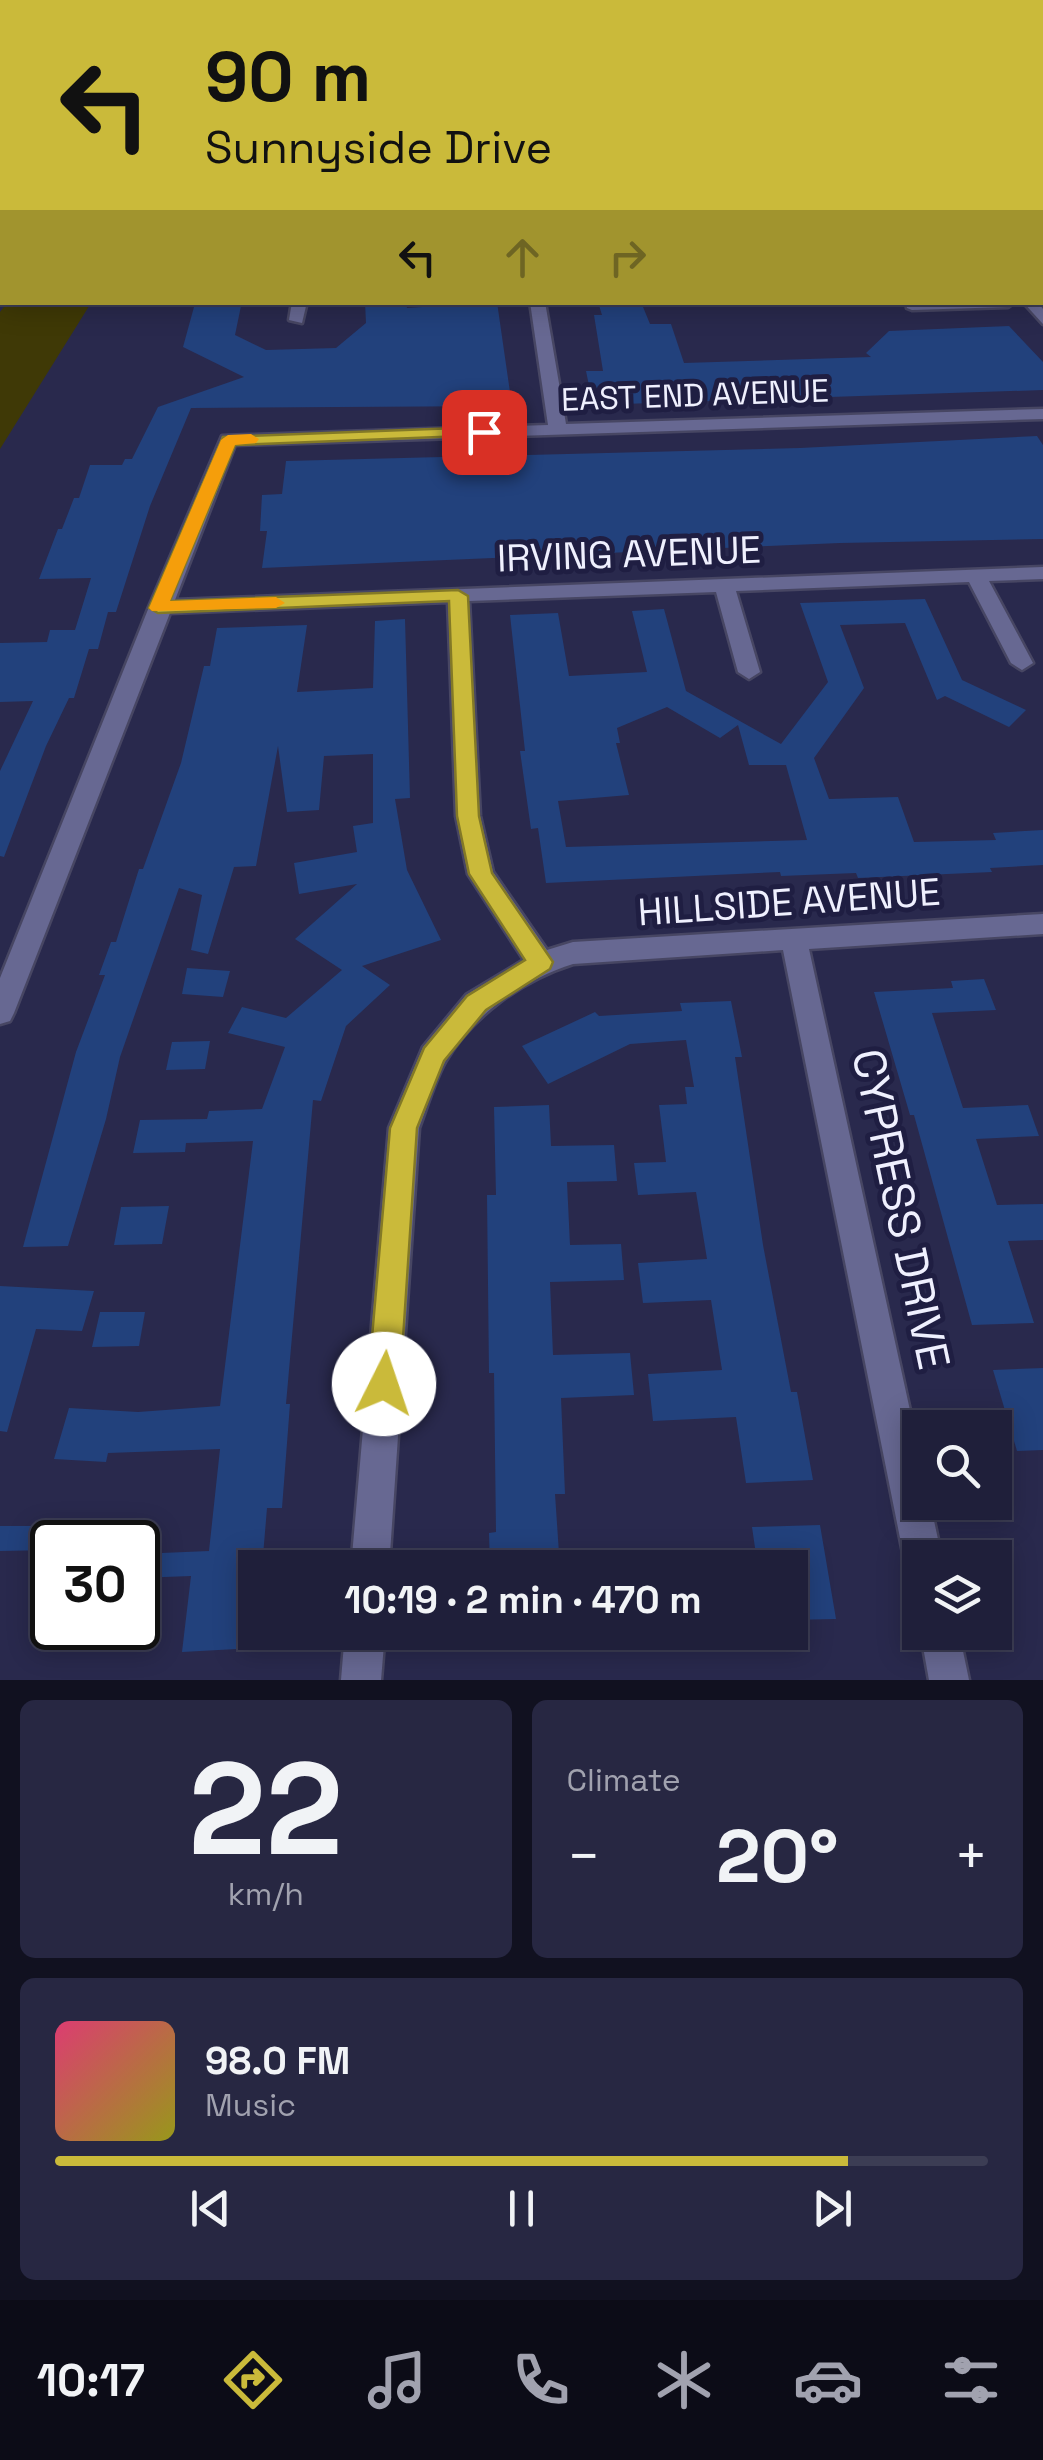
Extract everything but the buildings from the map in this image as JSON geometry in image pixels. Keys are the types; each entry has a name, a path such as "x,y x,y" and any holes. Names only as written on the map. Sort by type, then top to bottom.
{"street":[{"path":"537,305 558,430"},
{"path":"912,306 936,305"},
{"name":"EAST END AVENUE","path":"158,608 228,440 1043,414"},
{"name":"IRVING AVENUE","path":"158,608 1043,572"},
{"path":"976,575 1022,663"},
{"path":"724,585 749,672"},
{"path":"371,1550 404,1128 433,1056 476,1003 541,962 481,874 468,816 458,596"},
{"path":"0,1013 158,608"},
{"name":"HILLSIDE AVENUE","path":"541,962 573,953 1043,924"},
{"name":"CYPRESS DRIVE","path":"794,940 919,1540"},
{"path":"361,1680 363,1650"},
{"path":"943,1650 949,1680"}],"shaded area":[{"path":"5,305 90,305 0,449 0,312"}],"slow traffic":[{"path":"251,439 228,440 158,608 276,603"}],"route":[{"path":"384,1384 404,1128 433,1056 476,1003 541,962 481,874 468,816 458,596 158,608 228,440 484,432"}]}
